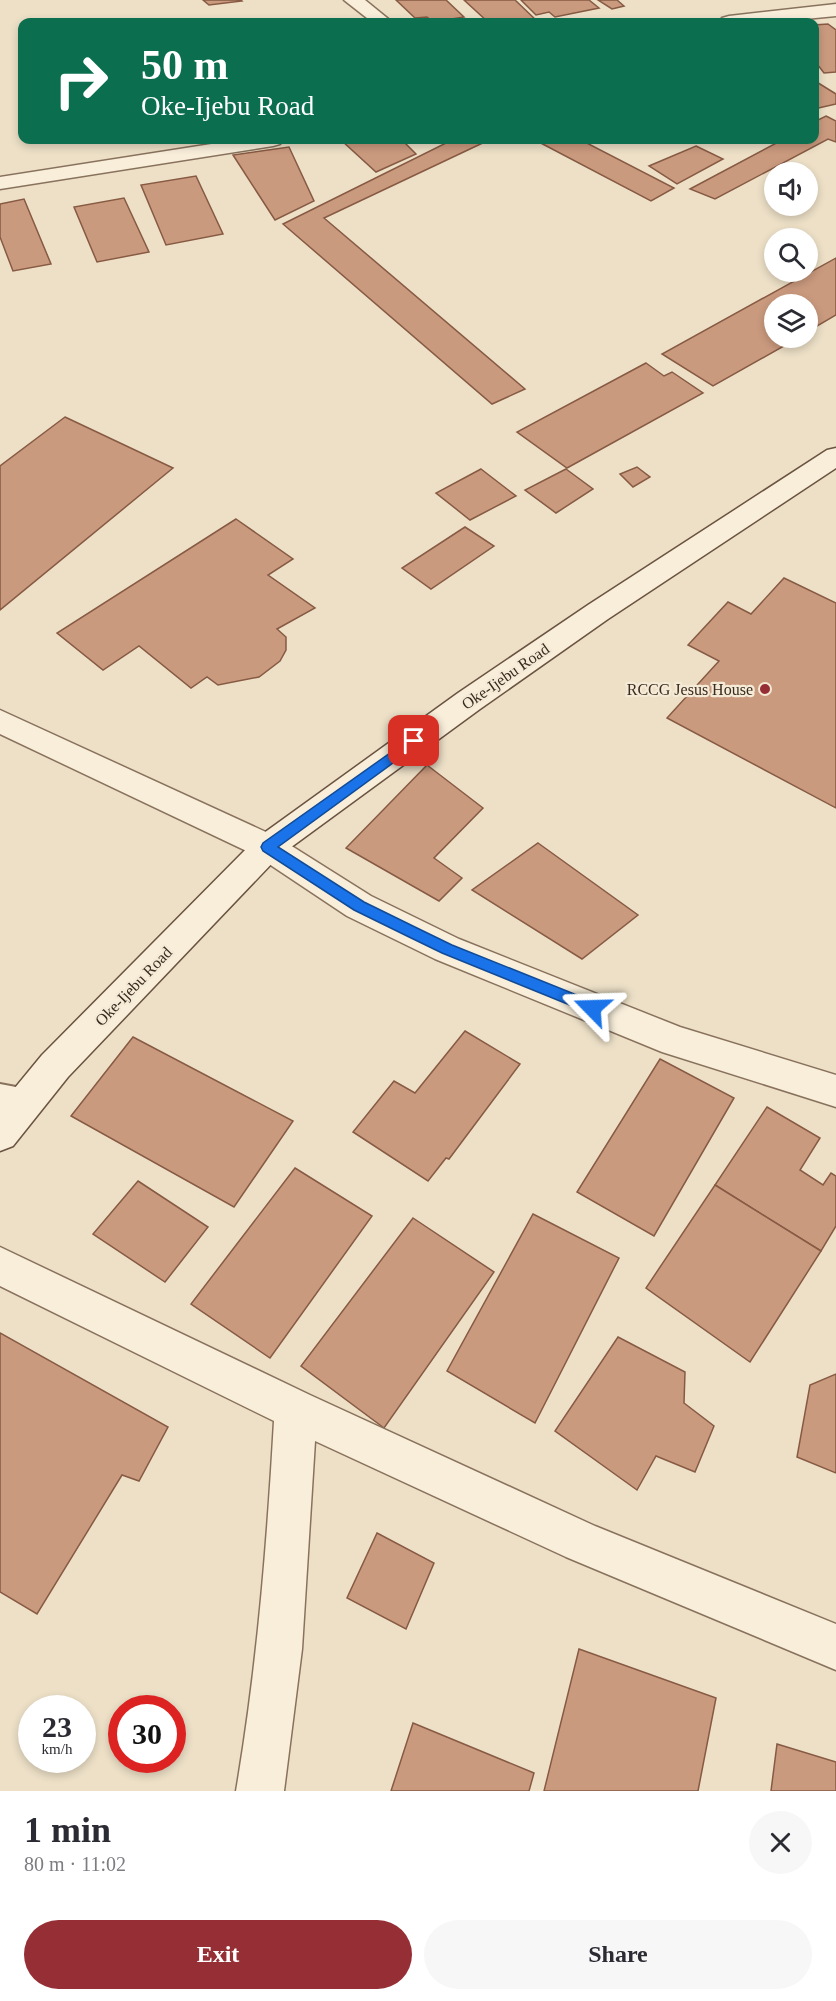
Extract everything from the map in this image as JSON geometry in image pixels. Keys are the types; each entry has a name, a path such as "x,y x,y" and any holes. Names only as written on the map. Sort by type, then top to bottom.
{"street":[{"path":"353,0 378,18"},
{"path":"765,18 836,10"},
{"path":"0,183 248,144"},
{"name":"Oke-Ijebu Road","path":"0,1134 14,1097 56,1066 268,847 469,701 647,580 836,456"},
{"path":"0,721 268,847 359,906 447,949 675,1041 836,1091"},
{"path":"0,1266 296,1410 581,1542 836,1647"},
{"path":"260,1791 272,1724 289,1562 296,1410"}],"building":[{"path":"203,0 241,0 242,1 209,5"},
{"path":"396,0 446,0 464,17 458,18 415,18"},
{"path":"464,0 515,0 534,18 484,18"},
{"path":"521,0 589,0 599,8 555,17 549,12 536,15"},
{"path":"598,0 617,0 624,6 612,9"},
{"path":"828,24 836,30 836,72 824,73 819,66 819,25"},
{"path":"819,83 836,94 836,104 819,108"},
{"path":"826,116 836,121 836,142 828,139 819,144 819,120"},
{"path":"345,144 406,144 416,154 376,172"},
{"path":"444,144 481,144 324,218 525,389 492,404 283,224"},
{"path":"543,144 589,144 674,188 651,201"},
{"path":"774,144 819,144 785,162 764,162 764,173 715,199 690,189"},
{"path":"696,146 723,159 677,184 649,166"},
{"path":"289,147 314,201 275,220 233,155"},
{"path":"196,176 223,234 166,245 141,185"},
{"path":"124,198 149,252 97,262 74,207"},
{"path":"24,199 51,264 13,271 0,237 0,204"},
{"path":"836,258 836,315 818,326 818,294 771,294 792,282 818,282 818,268"},
{"path":"764,298 764,348 780,348 713,386 662,354"},
{"path":"646,363 664,376 672,372 703,393 567,468 517,432"},
{"path":"65,417 173,468 0,610 0,466"},
{"path":"637,467 650,477 633,487 620,474"},
{"path":"481,469 516,496 470,520 436,493"},
{"path":"566,469 593,489 556,513 525,490"},
{"path":"236,519 293,559 268,575 315,608 277,629 286,637 286,650 280,661 259,677 218,685 207,677 191,688 139,646 103,670 57,633"},
{"path":"465,527 494,546 431,589 402,568"},
{"name":"RCCG Jesus House","path":"784,578 836,603 836,808 667,718 719,661 688,645 728,602 751,614"},
{"path":"427,765 483,808 434,858 462,878 439,901 346,848"},
{"path":"538,843 638,915 582,959 472,890"},
{"path":"465,1031 520,1064 449,1159 446,1158 428,1181 353,1132 394,1081 415,1093"},
{"path":"133,1037 293,1121 234,1207 71,1116"},
{"path":"660,1059 734,1098 654,1236 577,1192"},
{"path":"767,1107 820,1138 800,1170 823,1185 831,1173 836,1176 836,1226 821,1251 715,1185"},
{"path":"295,1168 372,1216 270,1358 191,1304"},
{"path":"138,1181 208,1227 165,1282 93,1234"},
{"path":"715,1185 821,1251 750,1362 646,1288"},
{"path":"533,1214 619,1258 535,1423 447,1371"},
{"path":"413,1218 494,1272 384,1428 301,1366"},
{"path":"0,1333 168,1427 139,1481 122,1475 37,1614 0,1592"},
{"path":"618,1337 685,1372 684,1403 714,1426 695,1472 656,1456 637,1490 555,1431"},
{"path":"836,1374 836,1473 797,1457 810,1385"},
{"path":"377,1533 434,1563 406,1629 347,1598"},
{"path":"579,1649 716,1698 698,1791 544,1791"},
{"path":"413,1723 534,1773 529,1791 391,1791"},
{"path":"777,1744 836,1762 836,1791 771,1791"}],"place":[{"name":"RCCG Jesus House","path":"765,689"}],"route":[{"path":"414,741 268,847 359,906 447,949 592,1008"}]}
